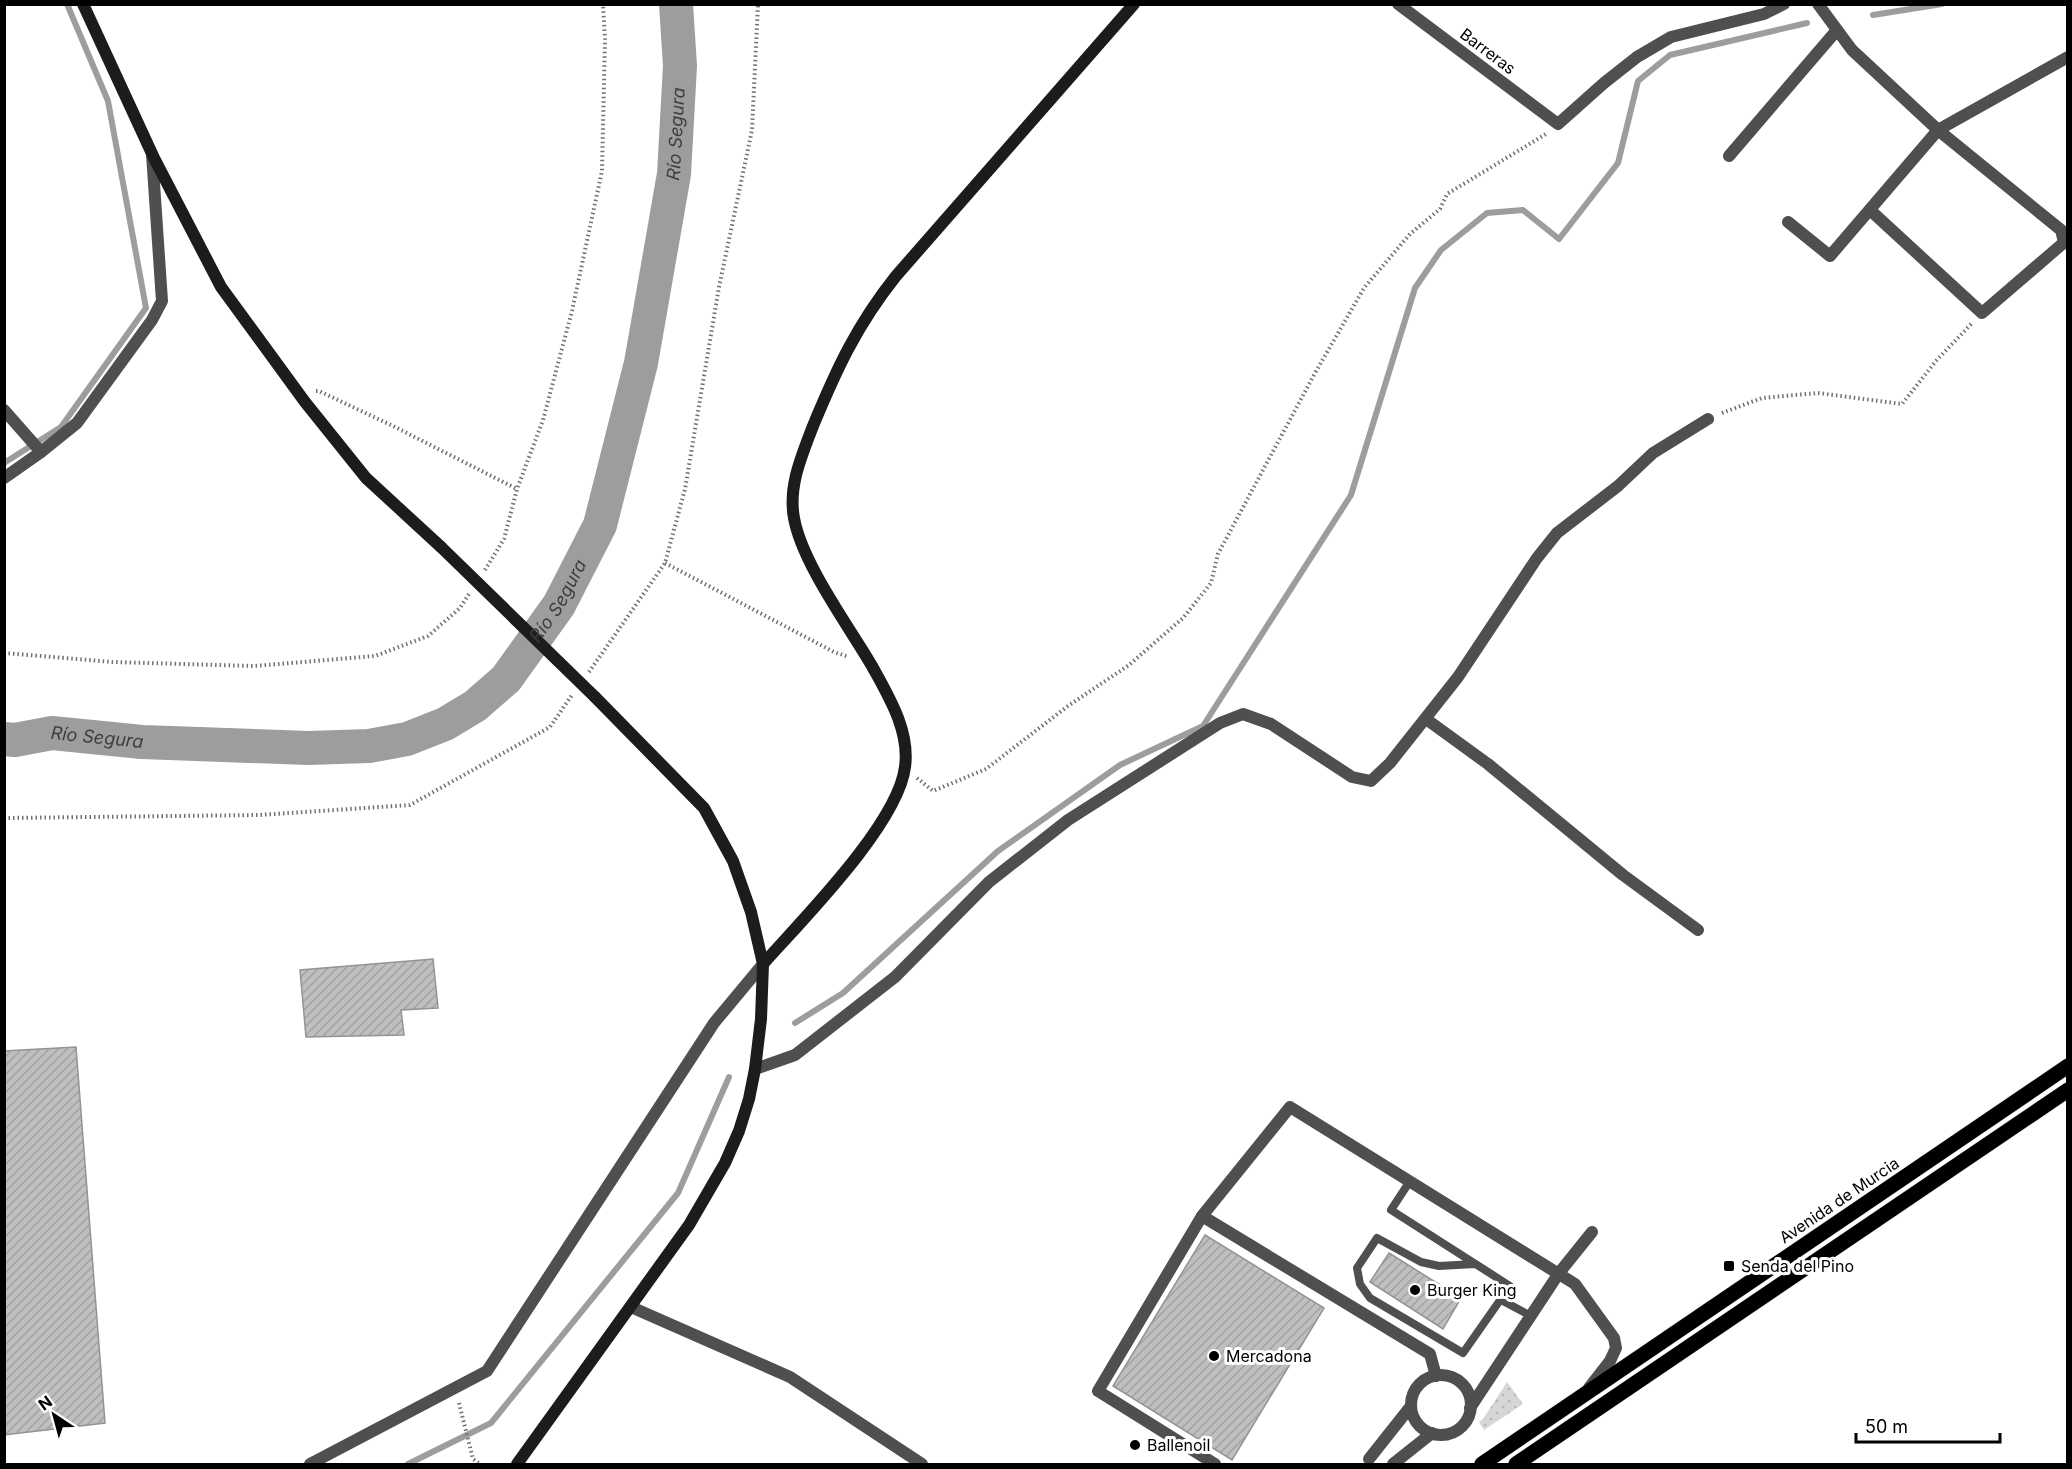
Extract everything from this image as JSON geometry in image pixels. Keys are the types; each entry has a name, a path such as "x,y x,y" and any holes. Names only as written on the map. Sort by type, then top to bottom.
{"main road":[{"path":"83,4 152,153 221,287 300,395 366,478 596,697 704,808 733,861 751,912 763,964 761,1019 755,1069 739,1131 725,1163 694,1217 632,1307 517,1464"},
{"path":"763,964 843,873 880,824 896,796 905,769 905,742 896,712 870,663 819,578 801,542 794,518 792,495 797,471 823,403 851,340 872,306 1134,4"},
{"name":"Avenida de Murcia","path":"1482,1464 2067,1065"},
{"path":"1516,1464 2067,1090"}],"street":[{"name":"Barreras","path":"1398,4 1558,124"},
{"path":"1558,124 1637,57 1671,37 1764,14 1784,4"},
{"path":"1818,4 1852,50 1938,130 2061,230 2066,242 1982,313 1870,210"},
{"path":"1729,156 1837,30"},
{"path":"1788,222 1830,256 1938,130 2067,57"},
{"path":"4,478 77,423 152,320 162,301 152,153"},
{"path":"4,410 41,452"},
{"path":"755,1069 795,1055 894,977 989,882 1068,820 1220,723 1243,714 1271,724 1352,777 1371,782 1390,763 1458,677 1537,558 1557,533 1618,486 1653,453 1708,419"},
{"path":"1426,719 1488,764 1623,875 1698,930"},
{"path":"310,1464 487,1371 714,1023 763,964"},
{"path":"1215,1464 1098,1391 1202,1216 1290,1107 1575,1284 1614,1338 1616,1348 1610,1361 1586,1393"},
{"path":"1202,1216 1430,1354 1436,1376"},
{"path":"1470,1408 1559,1273 1592,1233"},
{"path":"632,1307 790,1377 922,1464"},
{"path":"1445,1375 1455,1378 1463,1384 1471,1402 1466,1421 1460,1428 1441,1435 1431,1433 1418,1423 1413,1415 1412,1406 1415,1390 1428,1378 1436,1376 1445,1375"},
{"path":"1369,1459 1412,1406"},
{"path":"1393,1464 1431,1433"}],"lane":[{"path":"1410,1181 1391,1210 1510,1286 1463,1353 1370,1298 1360,1284 1357,1268 1377,1238 1421,1262 1439,1266 1475,1264"},
{"path":"1792,1253 1809,1267"},
{"path":"1501,1300 1531,1316"},
{"path":"1716,1304 1732,1319"}],"path":[{"path":"479,579 504,539 517,489 543,420 572,310 602,171 605,39 603,4"},
{"path":"584,679 665,563 685,489 719,287 752,130 758,4"},
{"path":"905,769 933,791 986,769 1068,706 1129,666 1182,618 1211,583 1218,554 1364,288 1410,234 1440,208 1447,194 1543,136 1558,124"},
{"path":"1708,419 1762,398 1818,393 1902,404 1936,361 1982,313"},
{"path":"300,395 319,391 517,489"},
{"path":"665,563 834,652 870,663"},
{"path":"4,653 112,662 254,666 375,656 428,636 460,608 473,588"},
{"path":"4,818 259,815 410,806 550,727 577,688"},
{"path":"461,1414 473,1459 480,1464"}],"shaded area":[{"path":"1507,1382 1523,1404 1484,1430 1479,1422"}],"building":[{"path":"433,959 438,1008 401,1010 404,1035 306,1037 300,970"},
{"path":"76,1047 105,1423 4,1435 4,1051"},
{"name":"Mercadona","path":"1205,1235 1324,1308 1232,1460 1113,1386"},
{"name":"Burger King","path":"1389,1253 1461,1298 1443,1329 1370,1282"}],"waterway":[{"path":"4,463 61,427 146,308 108,101 67,4"},
{"name":"Río Segura","path":"4,739 15,740 52,733 142,742 308,748 369,746 407,739 445,724 475,706 506,679 559,605 600,525 641,363 674,174 680,66 676,4"},
{"path":"1873,15 1942,4"},
{"path":"795,1023 843,993 998,851 1120,765 1203,726 1351,495 1415,288 1441,250 1487,213 1523,210 1559,239 1618,163 1638,81 1670,55 1807,23"},
{"path":"408,1464 491,1423 678,1193 729,1077"}],"place":[{"name":"Senda del Pino","path":"1729,1266"},
{"name":"Burger King","path":"1415,1290"},
{"name":"Mercadona","path":"1214,1356"},
{"name":"Ballenoil","path":"1135,1445"}]}
